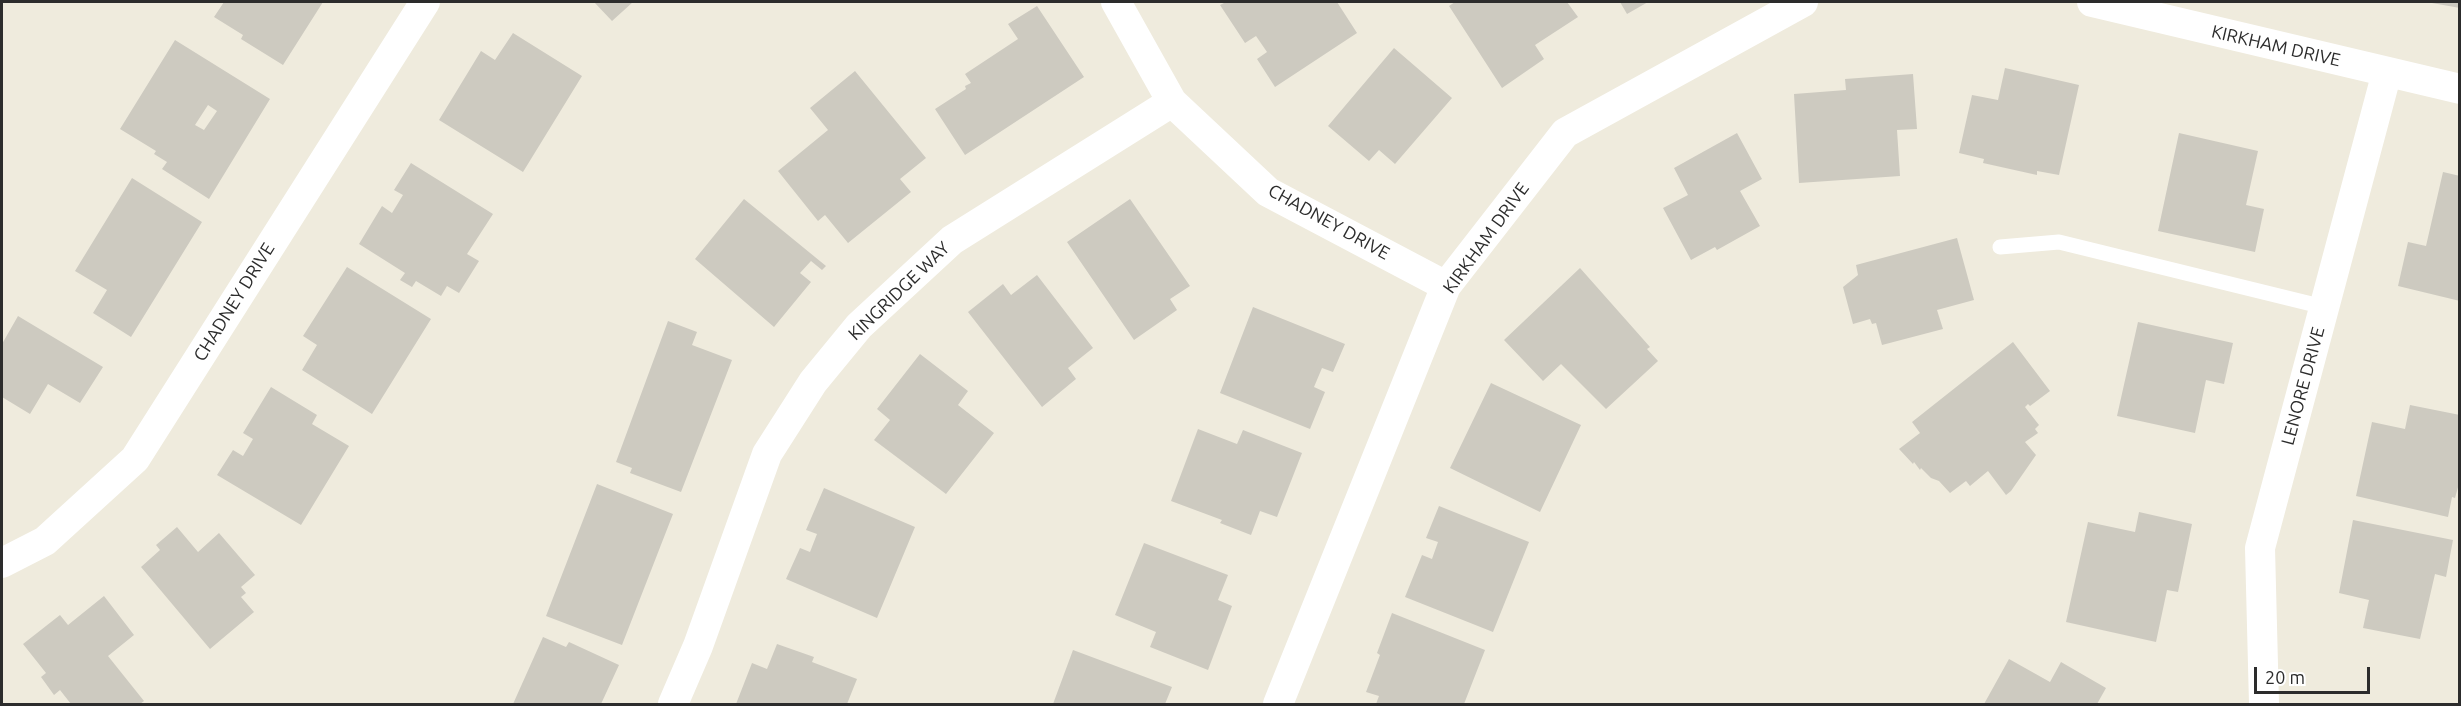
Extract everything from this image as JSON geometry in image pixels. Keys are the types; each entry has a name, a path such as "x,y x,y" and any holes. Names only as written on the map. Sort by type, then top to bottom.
{"street":[{"name":"CHADNEY DRIVE","path":"2,563 45,541 135,459 425,2"},
{"name":"CHADNEY DRIVE","path":"1116,2 1173,102 1268,192 1446,286"},
{"name":"KIRKHAM DRIVE","path":"1278,705 1446,286 1565,133 1803,2"},
{"name":"KIRKHAM DRIVE","path":"2092,2 2460,89"},
{"name":"LENORE DRIVE","path":"2264,705 2260,548 2387,72"},
{"name":"KINGRIDGE WAY","path":"673,705 698,646 767,454 813,382 852,334 952,240 1173,102"}],"lane":[{"path":"2000,247 2059,242 2324,307"}],"building":[{"path":"224,2 323,2 283,65 241,39 243,35 214,17"},
{"path":"594,2 633,2 612,21"},
{"path":"1226,2 1337,2 1357,33 1275,87 1257,59 1267,52 1256,36 1245,43 1220,5"},
{"path":"1455,2 1567,2 1578,17 1535,45 1544,59 1502,88 1449,6"},
{"path":"1620,2 1648,2 1627,14"},
{"path":"2460,2 2460,8 2432,3"},
{"path":"1037,6 1084,77 965,155 935,109 966,89 965,86 971,83 965,74 1018,39 1008,24"},
{"path":"513,33 582,76 523,172 439,120 481,51 495,60"},
{"path":"175,40 270,99 209,199 162,169 167,162 154,154 156,151 120,129","holes":["208,105 217,111 204,130 195,125"]},
{"path":"1394,48 1452,98 1395,164 1379,150 1369,161 1328,126"},
{"path":"2005,68 2079,85 2059,175 2037,171 2037,175 1983,163 1984,159 1959,153 1972,95 1998,100"},
{"path":"855,71 926,158 900,179 911,192 848,243 825,215 818,221 778,171 828,130 810,108"},
{"path":"1913,74 1917,129 1897,130 1900,176 1799,183 1794,94 1846,90 1845,79"},
{"path":"1737,133 1762,179 1740,191 1760,226 1717,250 1715,247 1691,260 1663,208 1688,195 1674,168"},
{"path":"2179,133 2258,151 2246,205 2264,209 2255,252 2158,231"},
{"path":"411,163 493,214 467,254 479,261 459,293 447,286 441,296 416,281 412,287 400,280 405,273 359,244 382,206 392,213 403,195 394,190"},
{"path":"2443,172 2460,176 2460,301 2398,286 2408,242 2426,246"},
{"path":"132,178 202,222 131,337 93,313 107,290 75,271"},
{"path":"744,199 826,266 822,270 811,261 800,273 811,282 774,327 695,259"},
{"path":"1130,199 1190,286 1170,299 1177,310 1134,340 1067,242"},
{"path":"1957,238 1974,300 1937,310 1943,329 1882,345 1876,323 1872,324 1870,319 1853,324 1843,287 1858,275 1856,265"},
{"path":"347,267 431,319 372,414 302,370 317,345 303,336"},
{"path":"1580,268 1650,347 1647,349 1658,361 1606,409 1561,364 1543,381 1504,340"},
{"path":"1037,275 1093,348 1068,368 1076,379 1042,407 968,312 1003,284 1011,295"},
{"path":"1253,307 1345,344 1333,372 1322,368 1314,387 1325,392 1310,429 1220,393"},
{"path":"18,316 103,367 80,403 48,384 30,414 2,397 2,344"},
{"path":"668,321 697,332 692,345 732,360 681,492 630,473 632,468 616,462"},
{"path":"2138,322 2233,343 2224,384 2206,380 2195,433 2117,416"},
{"path":"2013,342 2050,391 2030,406 2028,404 2025,407 2039,425 2035,429 2038,433 2025,442 2036,455 2006,495 1988,471 1970,486 1966,481 1950,493 1939,481 1931,478 1921,468 1920,470 1914,462 1913,464 1899,449 1920,433 1912,422"},
{"path":"920,354 968,391 958,405 994,433 946,494 874,440 890,420 877,409"},
{"path":"1491,383 1581,425 1540,512 1450,468"},
{"path":"271,387 317,415 312,424 349,446 301,525 217,475 233,450 243,456 253,439 243,433"},
{"path":"2410,405 2460,415 2460,480 2455,498 2452,497 2448,517 2356,496 2372,422 2405,429"},
{"path":"1198,429 1237,444 1243,430 1302,453 1277,517 1260,511 1251,535 1220,523 1222,520 1171,501"},
{"path":"597,484 673,514 622,645 546,616"},
{"path":"824,488 915,527 877,618 786,579 800,548 810,552 817,534 806,530"},
{"path":"1439,506 1529,542 1493,632 1405,597 1422,555 1432,559 1438,542 1426,538"},
{"path":"2139,512 2192,524 2178,592 2167,590 2156,642 2066,622 2088,522 2135,532"},
{"path":"2353,520 2453,540 2446,577 2435,574 2420,639 2363,628 2369,600 2339,593"},
{"path":"177,527 198,552 219,533 255,575 241,587 246,593 241,597 254,612 210,649 141,567 160,550 156,545"},
{"path":"1144,543 1228,575 1218,600 1232,606 1208,670 1150,647 1156,632 1115,615"},
{"path":"104,596 134,635 108,656 144,701 140,704 71,704 60,690 54,695 41,677 46,673 23,644 60,615 68,625"},
{"path":"1392,613 1485,650 1464,704 1376,704 1379,696 1366,692"},
{"path":"543,637 566,647 569,642 619,665 601,704 513,704"},
{"path":"777,644 814,657 812,662 857,679 847,704 736,704 752,663 767,669"},
{"path":"1073,650 1172,687 1165,704 1053,704"},
{"path":"2009,659 2050,682 2061,662 2106,688 2097,704 1984,704"}]}
